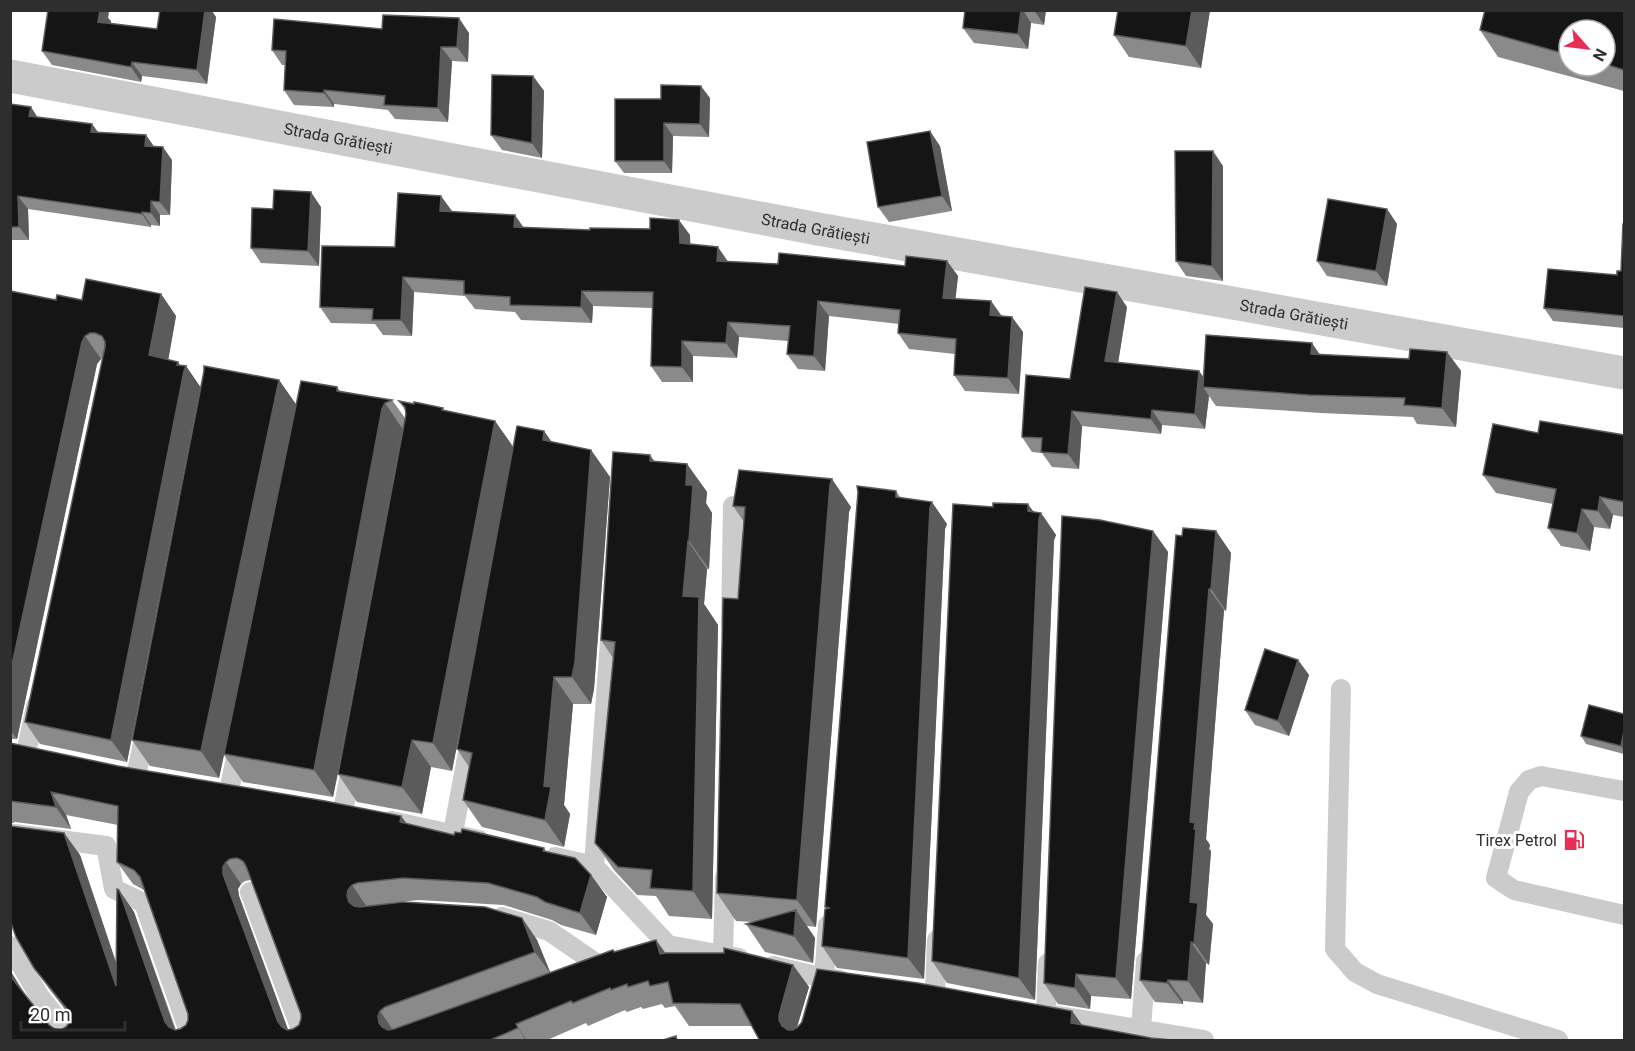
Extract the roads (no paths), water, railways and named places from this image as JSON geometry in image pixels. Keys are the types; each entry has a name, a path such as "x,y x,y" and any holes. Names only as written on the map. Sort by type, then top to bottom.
{"street":[{"name":"Strada Grătiești","path":"10,76 818,229 1624,373"}],"lane":[{"path":"730,648 733,506"},
{"path":"594,866 612,610"},
{"path":"41,683 18,752 48,758"},
{"path":"1341,690 1335,949 1355,972 1377,984 1558,1041"},
{"path":"136,776 150,707"},
{"path":"453,834 474,718"},
{"path":"229,791 243,722"},
{"path":"343,811 356,741"},
{"path":"114,771 159,780"},
{"path":"1624,791 1541,776 1529,780 1519,792 1496,878 1514,890 1624,915"},
{"path":"206,787 252,795"},
{"path":"320,807 496,843"},
{"path":"10,836 14,834 106,846 114,888 144,903 192,1041"},
{"path":"540,853 594,866 668,945"},
{"path":"723,954 726,860"},
{"path":"250,892 305,1041"},
{"path":"806,1041 824,978 830,906"},
{"path":"482,916 503,917 549,931 603,968"},
{"path":"935,993 938,922"},
{"path":"1046,1014 1049,943"},
{"path":"581,976 668,945 723,954 824,978 857,983"},
{"path":"10,946 40,997 74,1041"},
{"path":"1141,1029 1147,946"},
{"path":"913,990 957,997"},
{"path":"1024,1010 1204,1041"}],"place":[{"name":"Tirex Petrol","path":"1574,840"}]}
